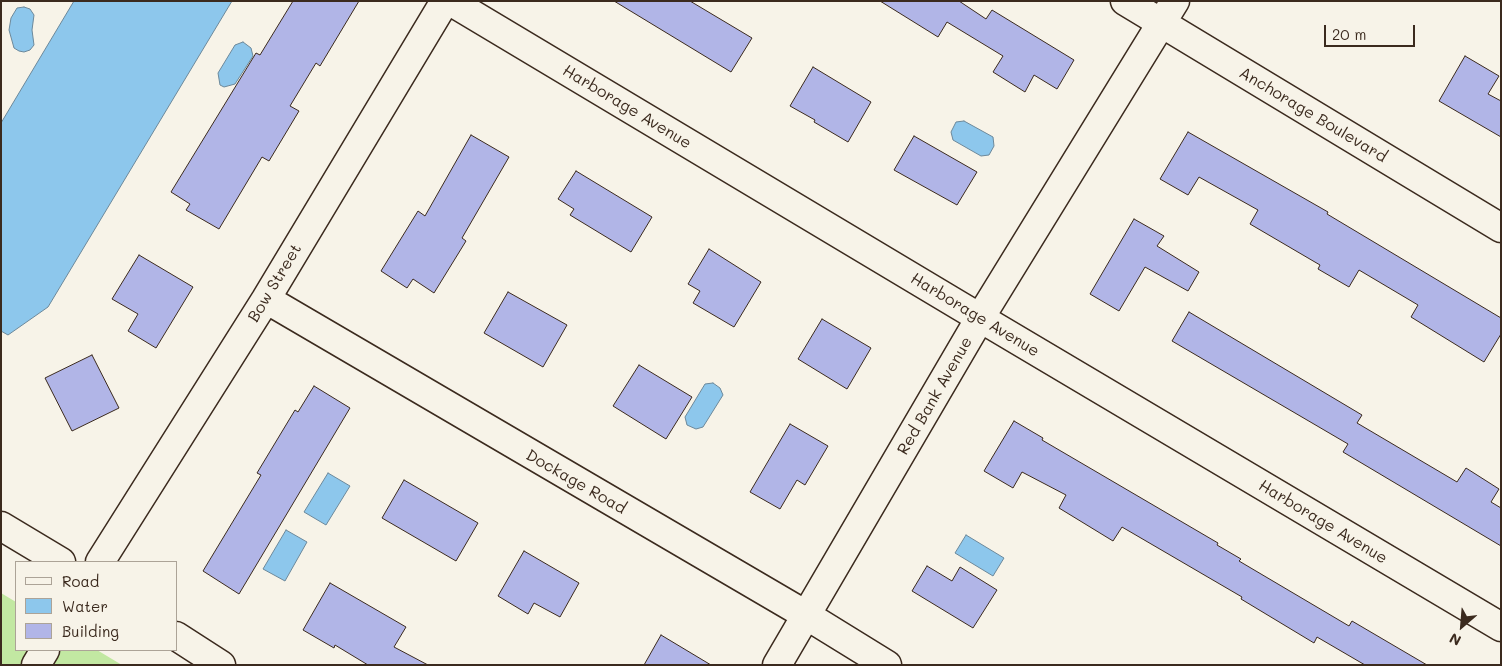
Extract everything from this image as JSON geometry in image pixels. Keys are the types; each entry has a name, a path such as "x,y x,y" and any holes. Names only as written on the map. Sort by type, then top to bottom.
{"street":[{"name":"Bow Street","path":"101,561 266,300 445,1"},
{"name":"Harborage Avenue","path":"450,1 1501,627"},
{"name":"Anchorage Boulevard","path":"1126,1 1168,12 1501,228"},
{"name":"Red Bank Avenue","path":"776,665 980,318 1168,12"},
{"name":"Dockage Road","path":"266,300 806,615 887,665"},
{"path":"1,526 59,561"},
{"path":"178,637 221,665"},
{"path":"36,665 45,651"}],"green space":[{"path":"1,593 15,601 15,651 99,651 122,665 1,665"}],"water":[{"path":"74,1 232,1 48,307 8,335 1,331 1,123"},
{"path":"24,7 30,9 34,15 32,30 34,45 30,50 24,52 14,48 9,30 11,18 17,8"},
{"path":"243,42 251,48 253,56 235,84 224,87 220,85 218,73 235,45"},
{"path":"964,121 993,137 994,146 989,155 981,156 953,140 951,132 956,122"},
{"path":"713,383 720,388 723,395 703,427 696,429 687,425 685,417 705,384"},
{"path":"328,473 350,486 326,525 304,512"},
{"path":"286,530 307,542 285,581 263,569"},
{"path":"966,535 1004,558 993,576 955,553"}],"building":[{"path":"293,1 359,1 320,66 316,63 290,106 299,111 269,161 262,157 219,229 186,210 190,204 171,192 256,53 260,55"},
{"path":"614,1 690,1 752,38 731,72"},
{"path":"880,1 959,1 986,19 992,10 1074,60 1057,89 1034,75 1025,92 993,72 1003,56 947,22 938,37"},
{"path":"1465,56 1499,76 1488,94 1501,101 1501,137 1439,101"},
{"path":"813,67 871,102 848,142 790,106"},
{"path":"1188,132 1328,212 1327,214 1501,318 1501,334 1484,362 1411,317 1418,305 1359,270 1349,287 1318,269 1320,265 1250,224 1258,210 1199,177 1188,195 1160,179"},
{"path":"471,135 509,157 462,238 466,241 434,293 413,279 407,288 381,271 418,211 425,216"},
{"path":"914,136 977,172 957,205 894,170"},
{"path":"576,171 652,217 631,252 570,215 574,209 558,199"},
{"path":"1134,219 1164,236 1157,246 1199,272 1188,291 1145,267 1119,311 1090,294"},
{"path":"709,249 761,282 734,327 693,303 700,291 688,284"},
{"path":"139,255 193,287 156,348 128,331 138,314 112,299"},
{"path":"508,292 567,325 543,367 484,333"},
{"path":"1189,312 1362,415 1357,423 1457,482 1466,468 1499,489 1491,502 1501,508 1501,546 1343,452 1348,444 1172,341"},
{"path":"822,319 871,348 847,389 798,359"},
{"path":"92,355 119,408 72,431 45,378"},
{"path":"639,365 692,397 666,439 613,406"},
{"path":"314,386 350,408 239,594 203,571 261,475 257,473 295,410 298,412"},
{"path":"1014,421 1043,438 1042,440 1218,543 1217,545 1241,559 1239,561 1349,626 1352,621 1427,665 1365,665 1317,637 1314,643 1241,599 1242,597 1122,527 1113,541 1059,508 1066,495 1022,472 1013,488 984,471"},
{"path":"790,424 828,446 805,485 797,480 780,509 750,492"},
{"path":"404,480 478,523 456,561 382,518"},
{"path":"524,551 579,583 560,617 534,603 528,614 498,596"},
{"path":"927,566 952,581 960,567 997,590 973,628 912,591"},
{"path":"330,583 406,627 394,647 428,665 368,665 335,645 334,648 303,630"},
{"path":"661,635 711,665 644,665"}]}
